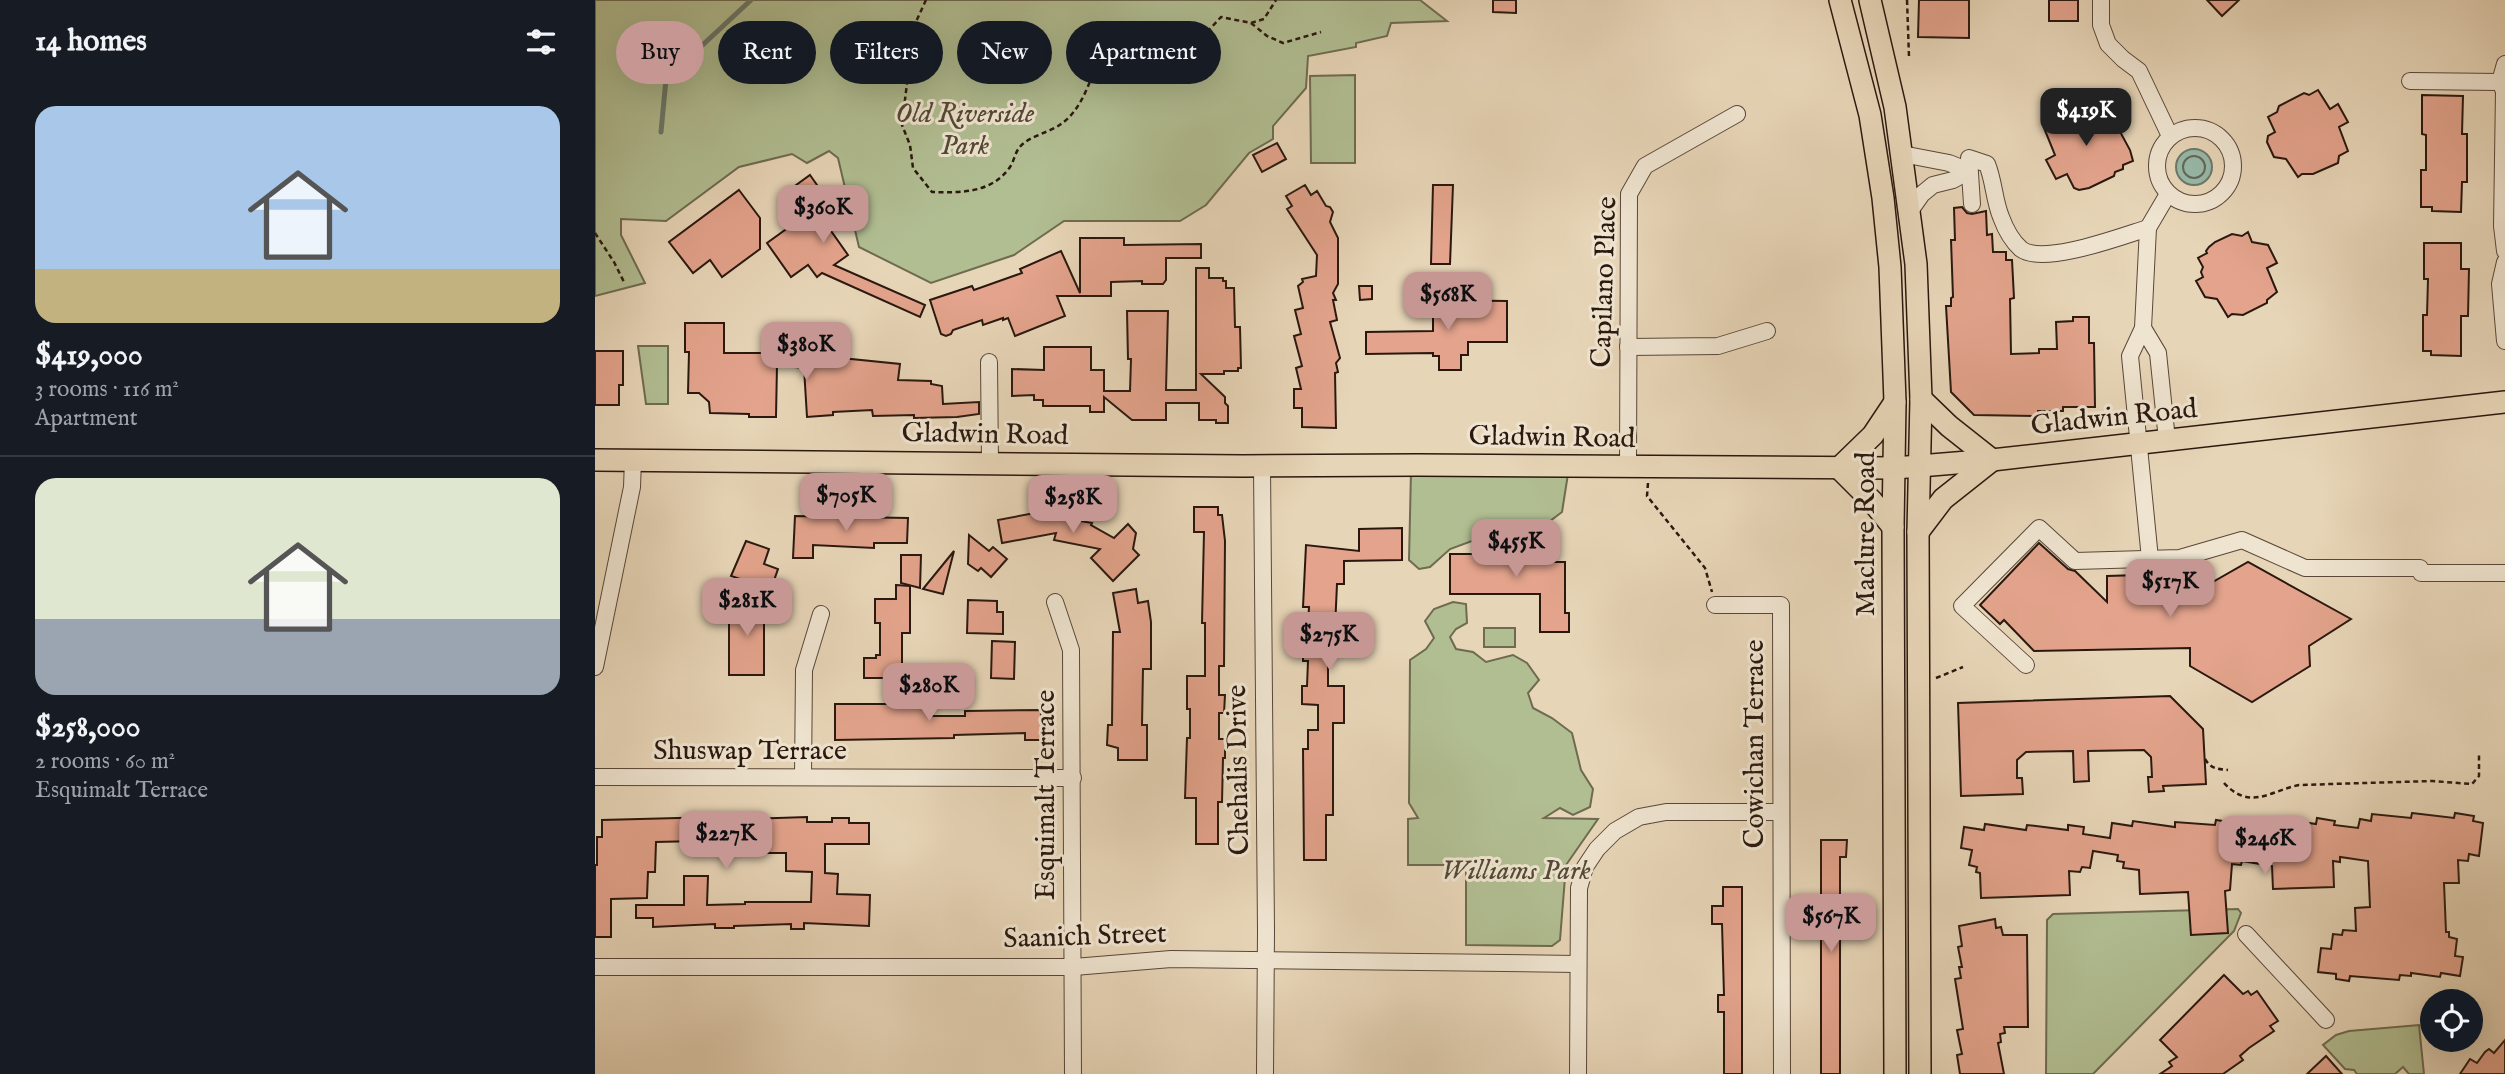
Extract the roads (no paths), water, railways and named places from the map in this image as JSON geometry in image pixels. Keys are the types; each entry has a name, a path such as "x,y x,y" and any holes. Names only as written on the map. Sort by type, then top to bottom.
{"main road":[{"name":"Maclure Road","path":"1840,0 1870,115 1890,267 1895,402 1895,1074"},
{"name":"Maclure Road","path":"1870,0 1895,107 1916,264 1921,399 1918,532 1920,1074"},
{"path":"1918,532 1943,499 1992,460 1949,426 1921,399"},
{"path":"1893,527 1839,468 1873,435 1895,402"},
{"name":"Gladwin Road","path":"595,460 1895,468 1992,460 2505,402"}],"street":[{"path":"2101,0 2101,25 2108,44 2123,60 2139,71 2170,136"},
{"path":"2505,64 2500,82 2504,91 2502,226 2505,251"},
{"path":"2410,80 2443,88 2500,82"},
{"name":"Capilano Place","path":"1638,467 1628,347 1629,194 1645,166 1737,114"},
{"path":"2188,127 2203,128 2219,135 2230,150 2233,170 2228,187 2216,198 2201,204 2184,203 2168,194 2157,176 2158,154 2170,136 2188,127"},
{"path":"1902,154 1949,163 1969,172"},
{"path":"1972,204 1969,158 1987,164 1993,178 1999,215 2010,236 2023,251 2038,255 2058,253 2148,228"},
{"path":"1910,211 1922,194 1933,185 1954,180 1969,172"},
{"path":"2150,559 2130,356 2143,328 2148,228 2168,194"},
{"path":"2505,262 2500,284 2505,341"},
{"path":"2143,328 2158,353 2167,440"},
{"path":"1628,347 1718,346 1767,331"},
{"path":"989,362 990,463"},
{"path":"595,667 632,487 633,460"},
{"name":"Chehalis Drive","path":"1262,466 1265,1074"},
{"path":"2026,665 1962,606 2039,528 2075,561 2180,558 2242,540 2305,568 2505,573"},
{"name":"Esquimalt Terrace","path":"1055,602 1071,650 1073,1074"},
{"name":"Cowichan Terrace","path":"1715,605 1781,606 1782,1074"},
{"path":"803,777 804,670 821,614"},
{"name":"Shuswap Terrace","path":"595,777 1073,778"},
{"path":"1578,1074 1579,888 1585,867 1597,849 1615,831 1639,817 1666,811 1781,812"},
{"path":"2246,933 2326,1020"},
{"name":"Saanich Street","path":"595,967 1074,967 1171,959 1577,964"}],"water":[{"path":"2194,149 2207,154 2212,167 2207,180 2194,185 2181,180 2176,167 2181,154"}],"waterway":[{"path":"661,132 666,79 751,0"}],"park label":[{"name":"Old Riverside Park","path":"965,130"},
{"name":"Williams Park","path":"1516,871"}]}
